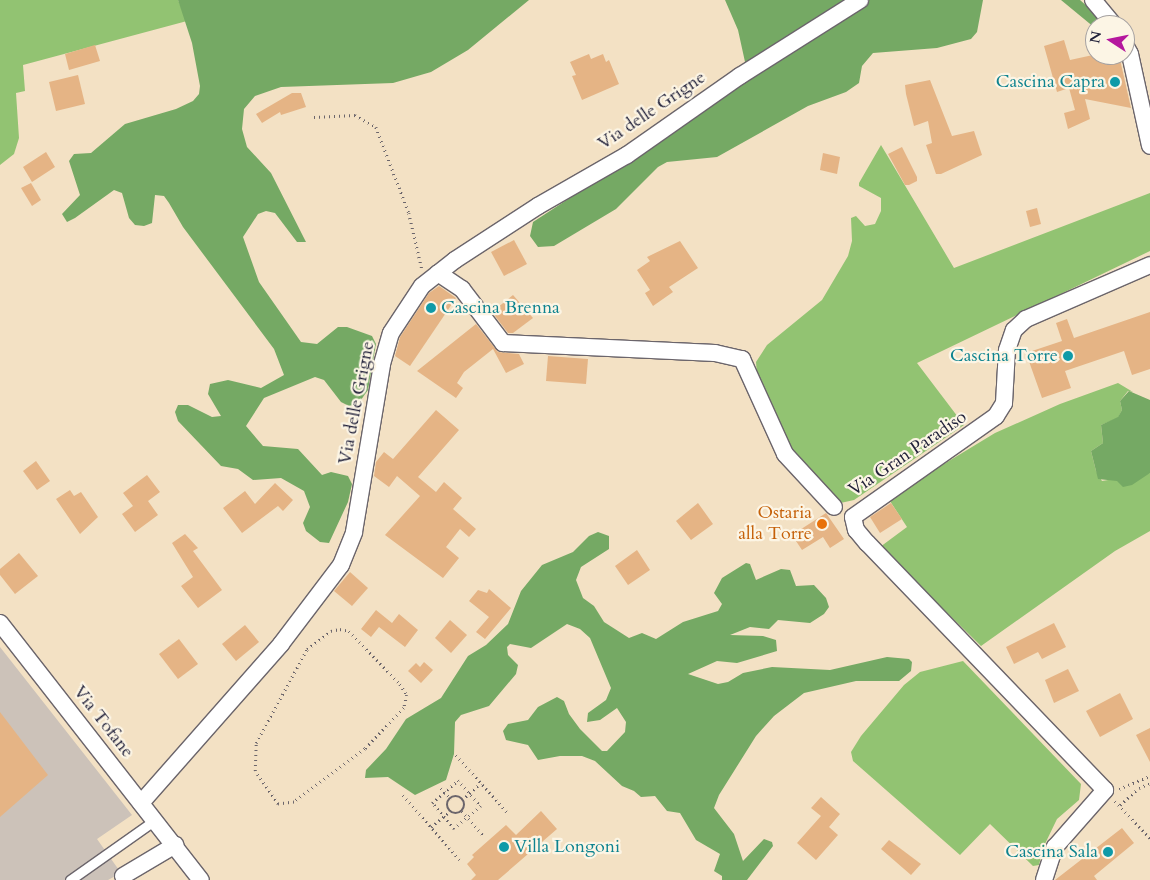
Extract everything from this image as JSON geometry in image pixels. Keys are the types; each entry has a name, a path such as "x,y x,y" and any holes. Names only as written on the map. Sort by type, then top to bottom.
{"street":[{"name":"Via delle Grigne","path":"141,803 281,644 340,565 354,532 382,364 391,333 433,278 538,206 626,155 740,76 860,0"},
{"path":"1093,0 1106,15"},
{"path":"1130,65 1150,146"},
{"name":"Via Gran Paradiso","path":"1105,790 867,544 856,530 853,517 996,416 1004,403 1007,350 1014,330 1026,319 1150,265"},
{"name":"Via Gran Paradiso","path":"433,278 462,289 503,343 715,353 742,359 785,454 834,507"},
{"name":"Via Tofane","path":"0,623 201,880"},
{"path":"1044,880 1055,847 1105,790"},
{"path":"121,878 175,845"}],"lane":[{"path":"70,880 155,820"}],"path":[{"path":"314,117 355,115 376,127 433,278"},
{"path":"331,631 349,631 406,691 402,712 388,728 369,746 294,802 278,804 253,766 258,739 304,653 331,631"},
{"path":"456,755 509,814"},
{"path":"1105,790 1115,790 1150,776"},
{"path":"458,780 470,793 481,806 454,829 432,803 458,780"},
{"path":"462,800 481,783"},
{"path":"1105,790 1120,806 1139,788 1150,783"},
{"path":"441,788 451,799"},
{"path":"1105,790 1150,838"},
{"path":"456,794 467,806 456,816 446,804 451,799 456,794"},
{"path":"403,795 460,860"},
{"path":"431,827 451,810"},
{"path":"462,811 484,836"}],"shaded area":[{"path":"0,647 132,815 97,839 121,873 108,880 0,880"}],"green space":[{"path":"0,0 178,0 187,21 23,65 25,91 16,93 19,138 14,154 0,165"},
{"path":"178,0 529,0 468,50 431,72 393,83 281,87 255,96 244,109 242,129 247,147 271,173 306,242 297,242 275,213 266,211 258,214 243,237 259,282 301,342 317,344 338,327 347,327 372,336 376,344 368,390 358,404 349,406 341,402 324,380 315,377 264,398 246,426 263,446 298,449 322,475 331,472 348,476 352,484 348,502 329,543 320,542 306,531 303,523 310,507 304,491 281,478 253,480 238,469 221,466 178,421 175,412 178,405 188,405 212,417 221,416 208,394 210,384 228,380 261,388 284,375 274,349 183,227 164,196 155,195 152,223 144,226 135,225 129,218 122,193 114,190 67,222 62,214 80,195 69,161 74,154 91,153 125,124 176,109 193,101 199,94 200,86 192,43"},
{"path":"725,0 983,0 977,32 971,39 937,48 873,53 862,66 859,83 846,92 808,106 717,157 667,162 658,167 616,209 554,246 538,247 530,236 533,222 639,153 747,71 738,30"},
{"path":"1061,0 1080,0 1097,15 1085,15 1085,20"},
{"path":"881,145 954,268 1150,193 1150,251 917,363 964,425 854,500 836,504 803,474 757,375 756,362 767,345 822,300 848,256 852,241 851,218 856,216 865,226 875,224 881,211 881,198 859,186 859,183"},
{"path":"1118,383 1133,392 1128,391 1120,401 1122,410 1118,418 1101,425 1103,443 1091,451 1096,471 1102,481 1150,473 1150,531 1115,551 981,646 880,547 907,527 888,498 995,433 1060,404"},
{"path":"1129,391 1150,400 1150,473 1132,485 1123,487 1117,481 1098,479 1091,451 1103,443 1101,425 1118,417 1122,410 1120,401"},
{"path":"598,532 609,536 609,549 581,567 576,580 583,598 594,606 604,622 629,638 642,633 656,639 683,622 718,611 722,604 714,593 722,578 746,563 750,564 756,580 781,569 790,570 796,586 814,585 826,598 829,607 824,614 810,623 778,620 769,629 750,627 730,635 763,636 776,640 777,651 737,663 717,661 688,674 718,684 728,682 743,673 772,667 830,670 887,657 909,659 912,662 911,671 899,681 856,681 804,693 774,716 756,736 719,795 714,808 734,834 743,861 764,839 772,842 773,846 747,880 722,880 722,876 714,871 720,854 696,840 680,813 667,811 655,796 641,797 634,791 622,786 595,761 582,756 560,756 538,760 528,745 506,740 503,731 508,724 528,720 538,707 557,697 564,701 569,714 580,729 602,751 607,751 625,732 626,722 617,708 600,720 587,722 588,713 606,700 611,688 590,638 580,629 567,624 531,648 510,644 507,647 508,655 518,665 516,674 489,706 461,715 455,722 454,754 446,780 415,795 388,777 365,778 366,770 386,749 406,719 441,698 468,656 486,645 508,624 521,591 542,565 573,552 589,536"},
{"path":"963,661 1081,784 1079,800 1057,819 1043,848 1039,865 1033,866 990,824 960,855 853,761 851,752 861,736 904,685 920,672"}],"building":[{"path":"1064,40 1070,60 1085,57 1085,65 1121,65 1131,108 1085,99 1090,119 1068,129 1064,113 1075,110 1069,88 1057,92 1044,46"},
{"path":"95,45 100,61 69,70 65,54"},
{"path":"589,54 591,59 603,54 606,62 609,60 619,84 582,100 572,76 576,75 570,62"},
{"path":"78,75 85,104 56,111 49,82"},
{"path":"930,80 952,136 974,131 982,155 941,174 936,174 926,145 932,143 928,121 914,126 906,94 905,85"},
{"path":"292,93 301,93 306,107 281,115 280,112 262,123 256,114"},
{"path":"902,147 917,177 917,181 909,185 905,185 888,154"},
{"path":"46,152 55,167 32,182 23,167"},
{"path":"823,153 840,157 837,174 820,170"},
{"path":"31,183 41,200 32,206 21,188"},
{"path":"1037,208 1041,224 1030,227 1026,211"},
{"path":"514,240 527,264 504,276 491,252"},
{"path":"680,241 698,268 669,287 673,292 653,306 645,293 650,290 637,270 650,261 647,257"},
{"name":"Cascina Brenna","path":"439,286 456,298 410,366 395,356 400,337 429,293"},
{"path":"513,295 533,318 513,333 508,333 492,312"},
{"name":"Cascina Torre","path":"1150,312 1150,369 1132,375 1124,351 1065,371 1071,388 1042,398 1026,353 1062,341 1056,323 1067,319 1074,338"},
{"path":"476,324 498,352 519,354 524,364 506,373 493,349 464,372 457,383 463,388 456,398 417,371"},
{"path":"548,356 588,359 586,384 546,381"},
{"path":"436,410 459,430 418,477 436,492 444,482 462,498 453,509 476,529 469,537 460,529 446,547 459,558 443,578 385,535 420,496 397,476 389,487 374,476 376,462 384,452 393,459"},
{"path":"36,461 50,481 37,490 23,471"},
{"path":"147,475 160,492 148,501 158,515 135,532 122,514 133,506 123,493"},
{"path":"275,483 293,500 283,511 278,506 242,533 223,508 245,491 255,504"},
{"path":"70,490 74,496 81,492 98,517 80,534 56,499"},
{"path":"698,503 713,524 691,540 676,521"},
{"path":"891,503 902,519 880,533 870,517"},
{"name":"Ostaria alla Torre","path":"826,513 844,539 830,548 823,537 802,550 792,535"},
{"path":"185,534 198,548 193,551 222,590 198,608 181,586 193,577 172,543"},
{"path":"637,550 650,570 628,585 615,566"},
{"path":"19,553 38,576 15,594 0,575 0,569"},
{"path":"350,572 368,588 352,606 334,591"},
{"path":"489,589 511,608 485,639 476,632 489,617 469,601 478,590 487,593"},
{"path":"376,610 392,623 399,614 418,630 405,647 379,627 371,637 361,629"},
{"path":"450,620 467,635 451,653 435,638"},
{"path":"1054,623 1066,647 1042,659 1038,652 1014,664 1006,647"},
{"path":"245,625 259,642 236,661 222,644"},
{"path":"179,639 198,664 178,679 159,654"},
{"path":"424,662 433,670 421,683 408,671 416,663 420,667"},
{"path":"1068,669 1079,691 1054,703 1045,680"},
{"path":"1120,693 1133,719 1100,737 1086,711"},
{"path":"0,712 48,775 0,817"},
{"path":"1150,728 1150,762 1136,735"},
{"path":"821,797 840,814 829,827 838,835 816,860 797,843 821,816 811,808"},
{"name":"Villa Longoni","path":"541,811 557,829 498,880 471,880 476,875 467,864 474,857 472,855 506,825 516,835"},
{"name":"Cascina Sala","path":"1122,828 1134,843 1094,876 1097,880 1055,880"},
{"path":"889,840 921,864 911,875 881,849"}],"place":[{"name":"Cascina Capra","path":"1115,82"},
{"name":"Cascina Brenna","path":"431,308"},
{"name":"Cascina Torre","path":"1068,356"},
{"name":"Ostaria alla Torre","path":"822,524"},
{"name":"Villa Longoni","path":"504,847"},
{"name":"Cascina Sala","path":"1108,852"}]}
